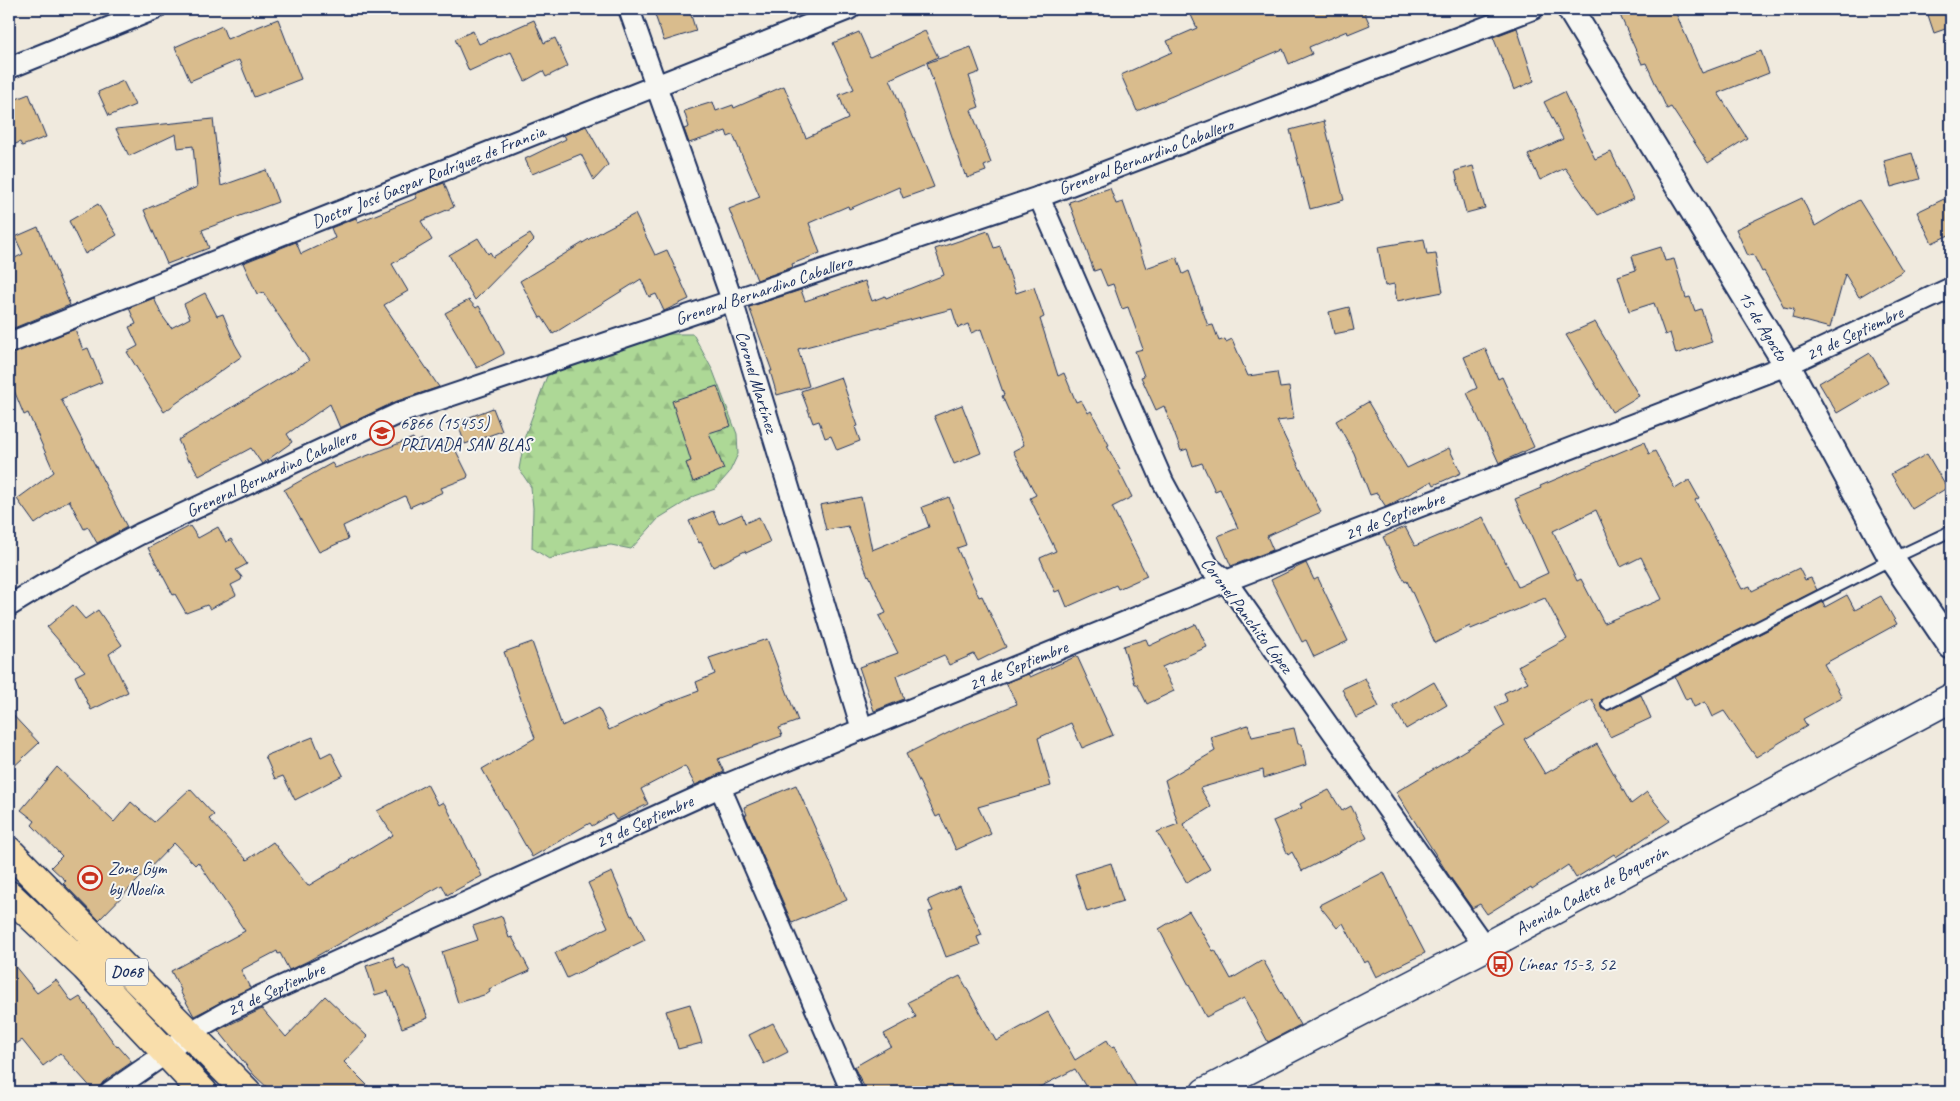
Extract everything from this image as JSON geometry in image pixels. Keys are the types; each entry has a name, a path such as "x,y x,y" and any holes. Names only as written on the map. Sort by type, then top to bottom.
{"main road":[{"name":"Avenida Cadete de Boquerón","path":"1205,1092 1485,947 1951,698"},
{"name":"D068","path":"9,851 187,1034 247,1092"},
{"name":"D068","path":"9,895 84,967 203,1092"}],"street":[{"path":"9,68 155,9"},
{"name":"Coronel Martínez","path":"629,9 732,300 862,729"},
{"name":"Doctor José Gaspar Rodríguez de Francia","path":"9,343 848,9"},
{"name":"Greneral Bernardino Caballero","path":"9,606 45,584 140,534 402,412 1039,197 1533,9"},
{"name":"15 de Agosto","path":"1570,9 1787,365 1892,559 1951,646"},
{"name":"Coronel Panchito López","path":"1039,197 1163,482 1209,568 1226,581 1485,947"},
{"name":"29 de Septiembre","path":"110,1092 165,1054 187,1034 230,1010 720,787 1226,581 1787,365 1951,288"},
{"path":"720,787 852,1092"}],"lane":[{"path":"1608,704 1892,559 1951,531"}],"green space":[{"path":"623,334 693,334 713,371 737,434 738,454 729,473 715,489 695,496 659,518 631,549 611,545 591,547 549,559 532,548 533,508 531,487 519,469 525,436 547,376"}],"building":[{"path":"653,9 689,9 696,31 664,41"},
{"path":"1207,9 1363,9 1370,25 1348,34 1347,31 1309,47 1312,54 1289,64 1283,49 1137,111 1121,75 1172,52 1167,41 1197,28 1191,15"},
{"path":"1635,9 1674,9 1702,73 1761,51 1769,73 1718,93 1747,138 1708,163 1671,107 1667,109 1646,63 1642,64 1620,15"},
{"path":"1926,9 1951,9 1951,27 1934,33"},
{"path":"278,19 301,79 254,97 239,60 190,81 175,47 222,26 227,39"},
{"path":"534,20 544,43 555,38 568,66 546,77 543,71 525,81 511,52 469,71 455,39 473,31 479,44"},
{"path":"1517,28 1534,81 1514,90 1493,37"},
{"path":"925,31 938,57 890,79 934,187 903,198 899,187 849,209 848,206 809,223 820,253 792,264 793,267 757,280 729,209 760,197 733,135 728,137 726,131 689,143 684,129 689,127 684,111 713,102 716,111 733,105 734,108 784,86 806,138 848,119 839,95 854,89 833,43 859,32 870,57"},
{"path":"971,47 980,72 969,76 979,107 971,110 991,163 984,166 986,171 967,178 927,63"},
{"path":"123,81 135,105 109,116 98,92"},
{"path":"1564,92 1595,159 1611,152 1633,199 1598,215 1565,168 1540,180 1528,155 1563,139 1544,102"},
{"path":"29,94 46,137 22,146 20,142 9,147 9,102"},
{"path":"213,119 221,186 266,170 278,202 202,230 209,248 167,264 144,210 197,187 193,146 178,148 176,134 129,156 116,129"},
{"path":"1324,121 1344,200 1310,209 1290,130"},
{"path":"586,126 608,165 594,180 581,154 532,174 525,159 566,139 564,135"},
{"path":"1912,153 1920,179 1891,187 1884,161"},
{"path":"1473,166 1485,208 1466,213 1455,171"},
{"path":"444,183 454,207 421,221 432,240 392,264 408,291 384,305 439,387 397,401 340,428 330,404 287,434 292,442 262,464 251,448 199,476 190,460 188,461 178,440 309,361 263,292 257,294 243,263 296,242 301,254 335,238 331,228 356,218 358,222 417,198 415,194"},
{"path":"1110,188 1116,204 1123,202 1146,268 1177,257 1183,274 1189,271 1208,326 1213,325 1219,341 1225,339 1226,342 1232,339 1248,376 1277,372 1280,388 1289,387 1294,419 1277,421 1321,512 1267,536 1273,550 1231,566 1218,536 1238,528 1220,489 1215,491 1202,463 1193,466 1187,449 1181,451 1164,406 1156,410 1141,377 1144,376 1135,351 1143,349 1128,307 1122,309 1113,284 1107,286 1100,269 1094,271 1069,202"},
{"path":"1802,198 1815,226 1859,200 1903,271 1859,297 1845,274 1830,328 1792,318 1794,309 1784,307 1753,254 1748,256 1736,229"},
{"path":"1944,199 1951,214 1951,234 1932,243 1917,212"},
{"path":"98,204 117,235 85,254 69,221"},
{"path":"635,214 655,255 667,250 689,299 664,311 656,294 649,297 641,279 553,334 542,317 540,318 520,281 604,230"},
{"path":"38,227 70,305 9,330 9,261 23,254 15,237"},
{"path":"988,231 994,248 1000,246 1016,293 1034,287 1044,317 1040,319 1058,376 1064,373 1076,402 1081,400 1088,413 1091,411 1109,445 1107,446 1132,497 1112,507 1147,576 1118,589 1116,585 1067,607 1060,590 1055,592 1040,558 1056,551 1030,498 1036,495 1013,451 1024,445 1002,396 1004,395 981,329 971,333 968,324 958,328 952,309 798,349 809,386 777,395 770,371 772,371 749,307 801,290 805,301 865,281 872,301 885,296 886,298 944,275 935,249"},
{"path":"530,234 534,240 475,300 449,255 478,238 488,254 490,252 493,257"},
{"path":"1424,239 1427,255 1436,254 1443,292 1397,301 1394,284 1385,286 1378,247"},
{"path":"1661,247 1665,261 1674,259 1686,298 1690,297 1695,311 1701,309 1712,342 1676,354 1670,333 1665,335 1654,303 1629,311 1618,276 1636,270 1632,256"},
{"path":"205,293 217,316 223,314 242,356 164,412 127,352 138,346 129,327 136,324 129,308 154,298 161,314 171,328 190,318 184,304"},
{"path":"469,300 476,308 479,306 504,352 504,354 477,368 445,313"},
{"path":"1349,307 1354,330 1334,334 1329,312"},
{"path":"1595,322 1639,396 1612,412 1566,335"},
{"path":"75,329 83,350 88,348 102,382 61,399 127,527 97,543 88,527 84,529 69,500 35,524 17,499 54,472 28,413 24,415 9,378 9,355"},
{"path":"1485,348 1498,379 1502,377 1534,447 1499,463 1467,393 1477,388 1464,357"},
{"path":"1870,353 1888,383 1837,413 1819,383"},
{"path":"841,377 858,426 855,427 860,441 837,450 831,436 825,438 819,421 813,423 801,391"},
{"path":"717,386 731,426 709,433 724,469 693,482 686,463 691,461 672,401"},
{"path":"1368,402 1407,468 1449,448 1461,473 1434,485 1432,481 1386,507 1377,493 1370,495 1354,453 1336,421"},
{"path":"962,405 981,453 954,464 934,416"},
{"path":"493,408 502,431 465,444 457,422"},
{"path":"413,438 415,443 422,439 428,450 450,439 468,475 467,478 441,488 443,492 410,507 405,496 343,526 348,539 319,552 284,490 332,463 335,468"},
{"path":"1644,442 1649,454 1655,451 1675,489 1689,480 1699,498 1695,500 1742,589 1750,586 1752,591 1799,568 1805,580 1811,578 1817,590 1601,701 1601,708 1607,711 1641,695 1651,718 1610,737 1592,699 1524,739 1545,774 1597,744 1631,804 1647,792 1670,821 1616,857 1614,854 1576,878 1568,865 1532,889 1531,887 1487,914 1480,904 1472,908 1396,792 1505,726 1495,707 1507,701 1504,693 1528,682 1518,666 1567,639 1545,598 1471,629 1470,626 1435,643 1407,581 1405,582 1383,537 1405,527 1415,546 1483,517 1518,587 1548,573 1515,499 1541,488 1540,486","holes":["1596,510 1621,567 1641,557 1662,599 1604,623 1581,579 1577,581 1553,531"]},
{"path":"1927,454 1947,488 1912,509 1891,474"},
{"path":"861,497 872,550 929,527 922,507 949,497 966,545 957,548 979,597 982,596 1006,647 978,661 974,654 949,665 944,655 896,676 904,699 874,711 859,667 898,653 879,616 886,613 868,576 848,526 826,530 820,505"},
{"path":"713,511 719,524 742,514 745,523 759,517 770,542 746,553 745,551 713,567 689,521"},
{"path":"190,526 198,538 218,527 226,542 231,539 247,564 236,570 242,577 241,580 231,585 236,595 210,609 207,605 186,613 175,594 173,595 148,548"},
{"path":"1306,563 1314,580 1318,578 1348,641 1314,657 1306,640 1302,642 1271,580"},
{"path":"1847,595 1855,610 1881,596 1897,624 1824,664 1842,697 1803,719 1807,726 1756,757 1724,711 1712,717 1705,702 1694,707 1690,698 1686,700 1675,677 1823,602 1825,607"},
{"path":"73,605 85,619 98,610 122,645 109,654 128,692 91,710 75,676 85,671 47,627"},
{"path":"1196,624 1207,647 1162,667 1174,691 1147,704 1137,684 1135,684 1123,646 1146,639 1149,646"},
{"path":"767,639 798,721 779,728 782,736 718,759 724,772 695,785 685,766 641,789 648,804 616,820 612,814 592,826 590,823 532,857 482,769 535,738 504,652 532,642 562,726 599,708 609,730 661,705 699,691 696,682 715,674 709,658"},
{"path":"1077,656 1113,735 1082,748 1071,723 1038,738 1051,786 978,807 991,834 956,850 940,815 936,817 906,754 962,726 1017,704 1006,683 1028,674 1030,677"},
{"path":"1365,678 1379,707 1356,718 1342,689"},
{"path":"1434,682 1447,705 1406,729 1393,706"},
{"path":"9,711 39,743 9,771"},
{"path":"1248,725 1252,737 1294,728 1298,744 1302,744 1306,765 1264,778 1263,770 1200,788 1211,807 1183,824 1210,869 1187,883 1157,832 1178,824 1165,780 1215,751 1211,737"},
{"path":"313,737 321,757 331,752 343,775 295,800 283,776 275,779 265,756"},
{"path":"57,767 114,822 131,802 154,822 190,789 214,815 209,819 247,860 273,842 308,886 393,835 377,811 427,784 438,805 443,802 446,806 482,876 447,895 442,885 289,970 277,951 241,970 250,988 194,1016 171,971 245,931 198,862 195,865 174,843 99,920 63,883 66,881 51,867 62,856 32,825 35,821 21,810"},
{"path":"796,785 847,900 792,923 745,815 747,815 744,807"},
{"path":"1329,790 1342,811 1351,806 1367,838 1302,871 1292,852 1288,855 1273,821 1302,808 1300,804"},
{"path":"1111,863 1123,901 1087,912 1075,874"},
{"path":"612,872 631,916 633,915 645,940 567,978 555,953 608,927 588,883"},
{"path":"1384,872 1410,927 1425,953 1376,977 1368,961 1364,963 1343,923 1337,928 1319,905"},
{"path":"960,886 982,935 977,937 980,945 946,957 929,912 933,911 928,900"},
{"path":"1189,911 1213,951 1215,950 1231,979 1263,960 1300,1025 1268,1042 1244,998 1206,1017 1159,929"},
{"path":"502,916 509,938 512,937 530,971 489,989 490,992 487,994 458,1003 442,952 478,940 473,926"},
{"path":"393,957 397,969 404,965 406,969 409,969 428,1018 402,1028 388,991 375,995 366,966"},
{"path":"9,959 37,993 56,980 72,1002 80,997 117,1047 132,1062 103,1082 98,1092 95,1092 60,1053 43,1066 22,1040 9,1049"},
{"path":"960,976 996,1041 1048,1012 1075,1060 1107,1040 1111,1047 1114,1046 1139,1092 1089,1092 1075,1069 1030,1092 867,1092 854,1067 891,1046 884,1034 916,1017 908,1002"},
{"path":"325,996 368,1037 344,1062 374,1092 272,1092 254,1075 218,1030 262,1009 286,1037"},
{"path":"690,1004 702,1043 678,1049 666,1011"},
{"path":"773,1023 788,1052 764,1064 749,1035"}],"place":[{"name":"6866 (15455) PRIVADA SAN BLAS","path":"382,433"},
{"name":"Zone Gym by Noelia","path":"90,878"},
{"name":"Líneas 15-3, 52","path":"1500,964"}]}
